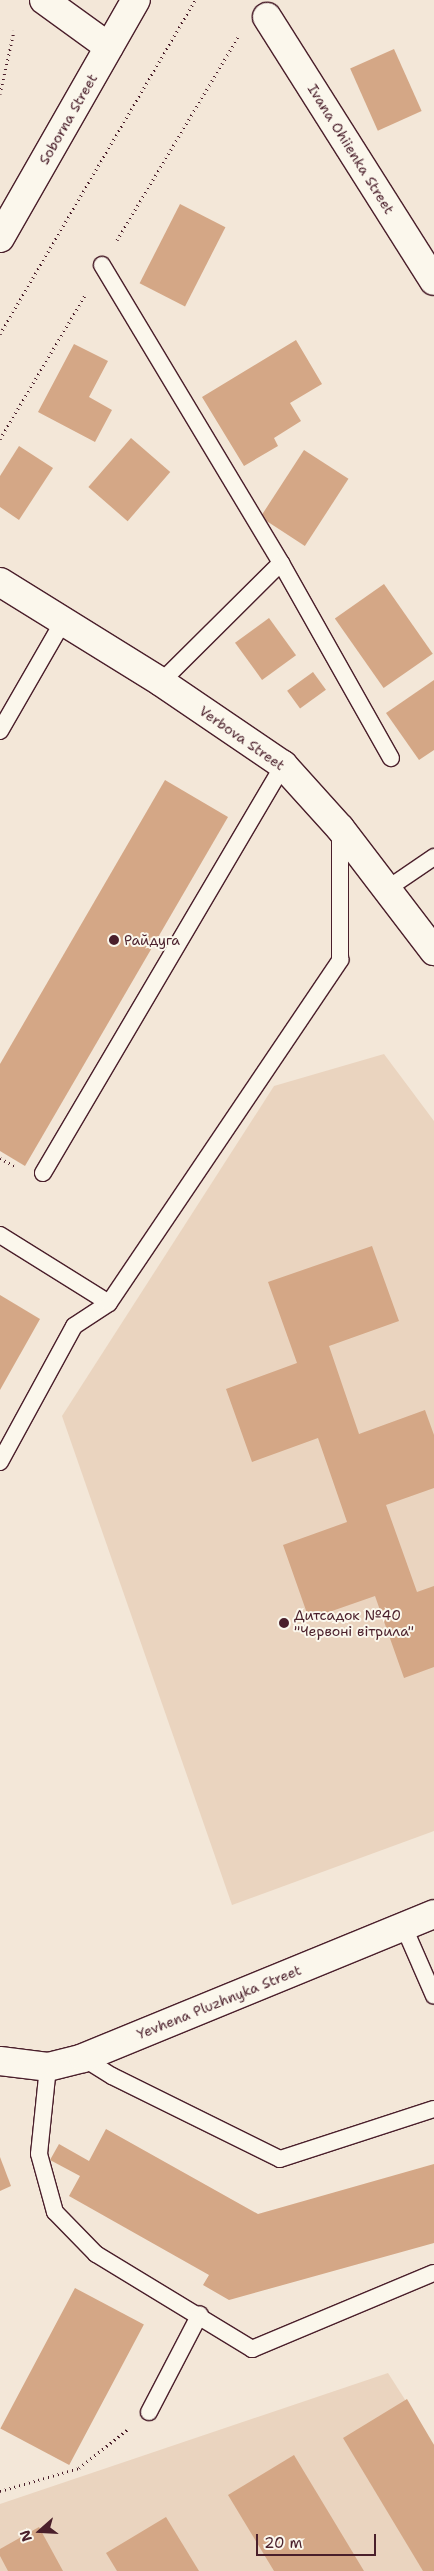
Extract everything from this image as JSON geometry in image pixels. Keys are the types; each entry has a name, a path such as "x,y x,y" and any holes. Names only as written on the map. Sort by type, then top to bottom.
{"street":[{"path":"44,0 109,47"},
{"name":"Soborna Street","path":"0,238 136,0"},
{"name":"Ivana Ohiienka Street","path":"267,8 434,281"},
{"name":"Verbova Street","path":"0,582 161,682 283,765 340,828 434,951"},
{"name":"Yevhena Pluzhnyka Street","path":"0,2061 48,2066 83,2058 434,1914"}],"lane":[{"path":"102,265 281,563 391,758"},
{"path":"161,682 281,563"},
{"path":"0,730 62,622"},
{"path":"43,1173 283,765"},
{"path":"1,1459 74,1326 109,1303 340,960 340,828"},
{"path":"387,889 434,857"},
{"path":"0,1235 109,1303"},
{"path":"403,1926 434,1996"},
{"path":"83,2058 112,2076 280,2159 434,2109"},
{"path":"48,2066 39,2154 56,2212 96,2254 200,2314 252,2348 434,2273"},
{"path":"149,2412 200,2314"}],"path":[{"path":"0,334 195,0"},
{"path":"0,438 241,34 267,8"},
{"path":"0,94 14,31"},
{"path":"0,2491 79,2468 149,2412"}],"shaded area":[{"name":"Дитсадок №40 \"Червоні вітрила\"","path":"384,1054 434,1121 434,1831 232,1905 62,1416 274,1086"},
{"path":"388,2373 434,2445 434,2571 0,2571 0,2504"}],"building":[{"path":"394,49 422,111 378,131 350,69"},
{"path":"180,204 225,227 185,306 140,283"},
{"path":"296,340 322,384 290,403 301,421 274,438 278,446 244,466 202,397"},
{"path":"74,344 108,361 89,397 112,410 95,442 38,412"},
{"path":"131,438 170,472 128,521 88,487"},
{"path":"19,446 53,468 19,520 0,507 0,476"},
{"path":"304,450 348,479 305,546 260,517"},
{"path":"384,584 433,654 384,688 335,618"},
{"path":"269,618 296,655 262,680 235,643"},
{"path":"313,672 326,690 300,709 287,691"},
{"path":"434,680 434,750 419,760 386,713"},
{"name":"Райдуга","path":"165,780 228,817 25,1166 0,1151 0,1064"},
{"path":"372,1246 399,1321 329,1346 359,1434 425,1410 434,1435 434,1488 386,1505 417,1592 434,1586 434,1667 404,1678 375,1596 309,1619 283,1545 347,1522 318,1438 252,1462 226,1389 297,1363 268,1282"},
{"path":"0,1295 40,1319 0,1390"},
{"path":"106,2129 258,2214 434,2164 434,2243 229,2300 203,2285 209,2275 69,2196 80,2176 50,2160 59,2144 89,2161"},
{"path":"0,2157 11,2186 0,2191"},
{"path":"75,2288 144,2325 69,2465 0,2428"},
{"path":"407,2399 434,2445 434,2571 423,2571 343,2438"},
{"path":"294,2455 364,2571 274,2571 228,2495"},
{"path":"166,2517 199,2571 117,2571 106,2553"},
{"path":"39,2527 63,2571 8,2571 0,2556 0,2549"}],"place":[{"name":"Райдуга","path":"114,940"},
{"name":"Дитсадок №40 \"Червоні вітрила\"","path":"284,1623"}]}
